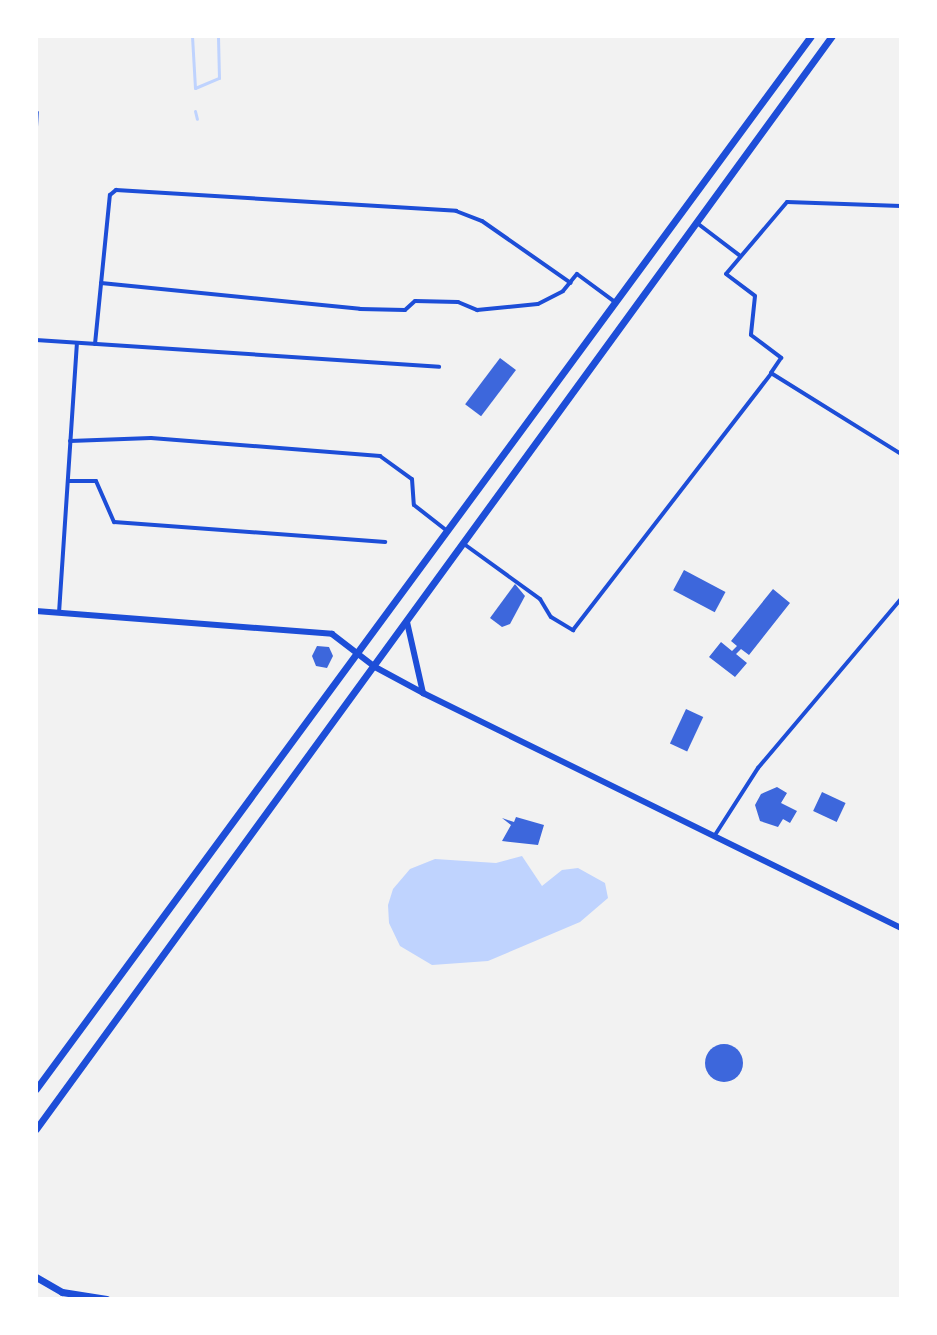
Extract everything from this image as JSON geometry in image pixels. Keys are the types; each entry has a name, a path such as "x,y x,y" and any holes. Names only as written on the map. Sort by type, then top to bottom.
{"main road":[{"path":"36,1089 811,36"},
{"path":"36,1129 832,36"},
{"path":"778,78 793,89"},
{"path":"36,1096 53,1067"},
{"path":"36,1277 62,1292 106,1299"}],"street":[{"path":"95,344 110,195 116,190 456,211 482,221 571,283"},
{"path":"464,544 540,599 551,617 573,630 781,358 751,335 755,296 726,274 739,255 787,202 901,206"},
{"path":"697,223 739,255"},
{"path":"101,283 405,310 415,301 458,302 477,310 525,307 550,299 571,283 577,274 615,302"},
{"path":"36,340 439,367"},
{"path":"59,613 77,343"},
{"path":"771,373 901,454"},
{"path":"70,441 151,438 380,456 412,479 414,505 448,532"},
{"path":"68,481 96,481 114,522 385,542"},
{"path":"714,837 758,768 901,599"},
{"path":"36,611 332,634 375,667 423,693 901,928"},
{"path":"407,622 423,693"},
{"path":"901,719 901,741"}],"lane":[{"path":"36,146 38,112"},
{"path":"681,211 697,223"}],"water":[{"path":"522,856 542,886 562,870 578,868 605,883 608,898 580,922 488,961 432,965 400,946 389,923 388,905 393,889 410,869 435,859 496,863"}],"building":[{"path":"500,358 516,370 481,416 465,404"},
{"path":"684,570 725,592 715,612 673,590"},
{"path":"515,584 525,596 510,624 502,627 490,618"},
{"path":"773,589 790,603 749,655 741,649 736,654 747,663 735,677 709,657 721,642 732,651 737,646 731,641"},
{"path":"317,646 329,647 333,656 327,668 316,666 312,656"},
{"path":"686,709 703,717 687,751 670,743"},
{"path":"777,787 787,793 781,803 797,811 790,823 783,819 778,827 760,821 755,805 761,794"},
{"path":"822,792 846,803 837,822 813,811"},
{"path":"516,817 544,825 538,845 502,841 511,825 502,818 514,822"},
{"path":"724,1044 738,1049 743,1063 738,1077 724,1082 710,1077 705,1063 710,1049"}],"waterway":[{"path":"192,36 195,88"},
{"path":"195,88 219,78 218,36"},
{"path":"195,111 197,119"}]}
